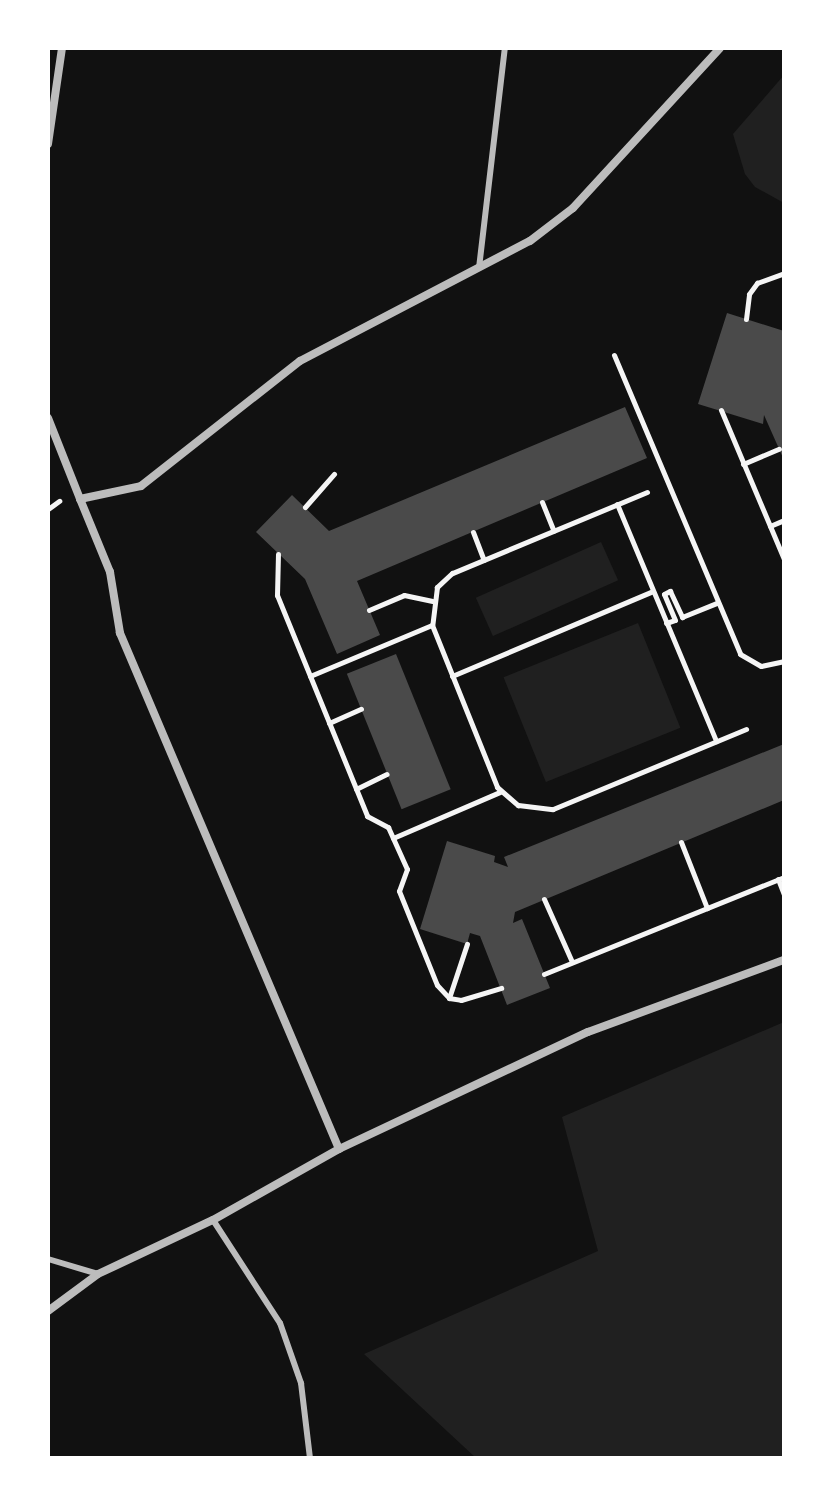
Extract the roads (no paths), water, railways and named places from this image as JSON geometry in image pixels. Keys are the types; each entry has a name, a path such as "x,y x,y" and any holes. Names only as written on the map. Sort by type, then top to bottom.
{"street":[{"path":"48,144 62,48"},
{"path":"80,499 141,486 300,361 530,241 573,208 720,48"},
{"path":"48,418 110,572 120,633 339,1149"},
{"path":"48,1311 98,1274 213,1220 339,1149 588,1032 784,960"}],"lane":[{"path":"479,268 505,48"},
{"path":"213,1220 280,1323 301,1383 310,1458"},
{"path":"48,1259 98,1274"}]}
